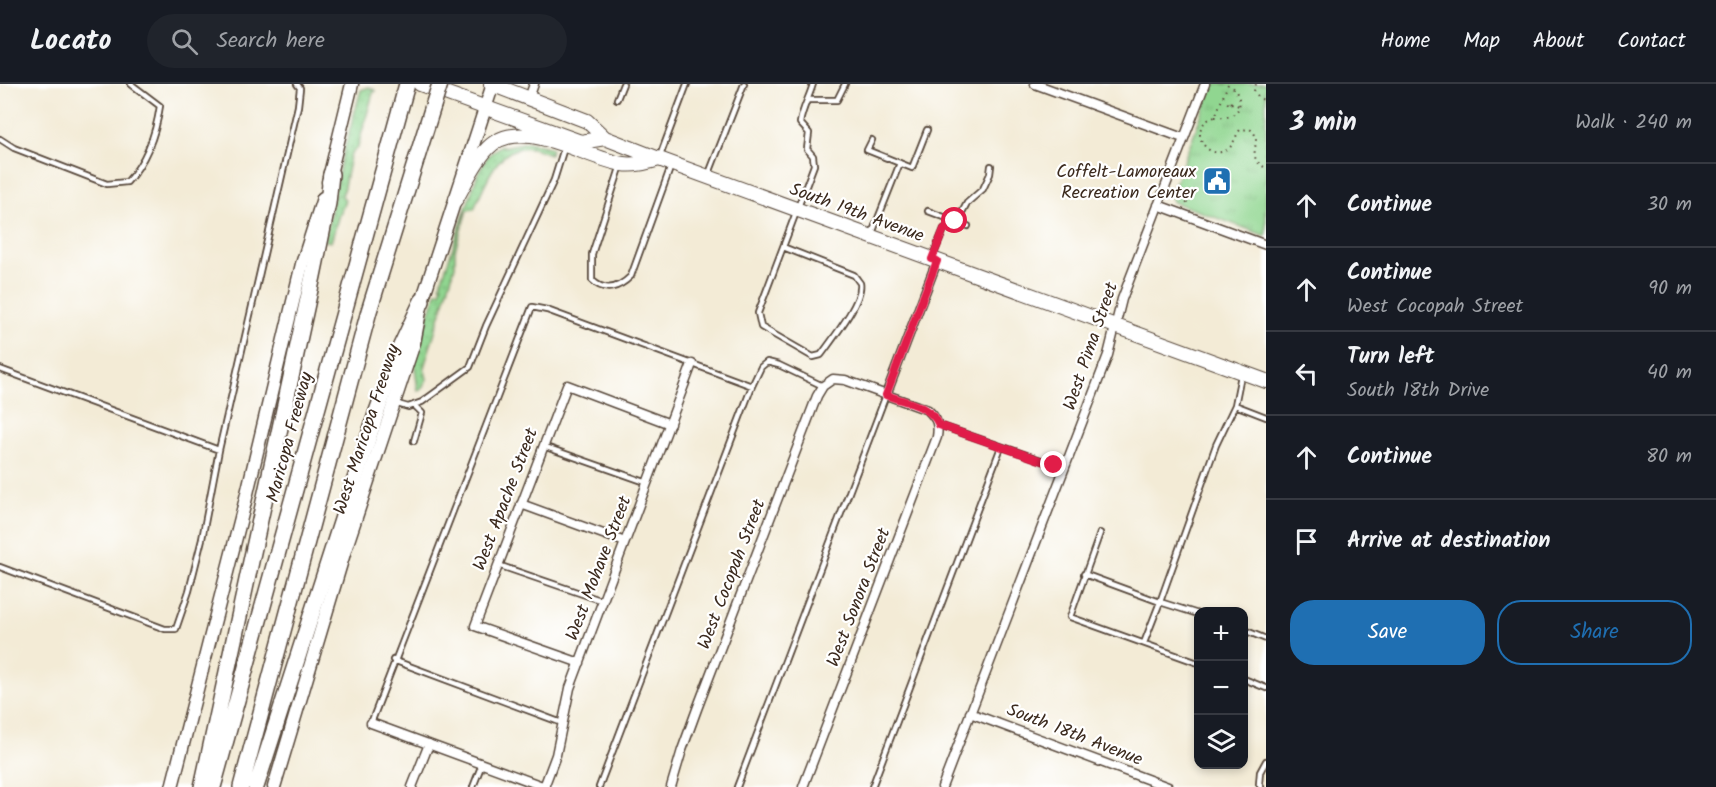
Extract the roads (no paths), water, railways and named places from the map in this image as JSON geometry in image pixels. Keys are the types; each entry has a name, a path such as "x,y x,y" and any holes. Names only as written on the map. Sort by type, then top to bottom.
{"highway":[{"path":"241,787 369,311 440,84"},
{"name":"Maricopa Freeway","path":"213,787 405,91"},
{"path":"202,787 315,265 328,203 331,174"},
{"path":"256,787 376,414 400,348 422,301"}],"main road":[{"path":"172,787 244,506 302,264 331,174 352,84"},
{"name":"South 19th Avenue","path":"420,84 581,142 605,138"},
{"name":"South 19th Avenue","path":"492,84 587,121 605,138 1266,381"},
{"name":"West Maricopa Freeway","path":"274,787 345,550 414,343 422,301 492,84"},
{"path":"456,199 489,146 502,139 526,136 565,145 621,164 665,161"}],"street":[{"path":"528,98 534,84"},
{"path":"1035,84 1183,138"},
{"name":"West Pima Street","path":"942,787 1108,354 1122,299 1205,84"},
{"path":"1158,205 1266,245"},
{"path":"886,395 935,260"},
{"name":"West Mohave Street","path":"544,787 556,755 568,696 692,364"},
{"path":"823,386 833,379 845,380 928,410 937,421"},
{"name":"West Apache Street","path":"580,663 475,626 497,564 567,385 670,424"},
{"name":"West Cocopah Street","path":"671,787 697,709 817,396 823,386"},
{"name":"West Sonora Street","path":"803,787 937,437 937,421"},
{"path":"521,504 625,542"},
{"name":"South 18th Avenue","path":"970,713 1168,787"},
{"path":"370,723 544,787"},
{"path":"412,787 429,744"}],"lane":[{"path":"0,139 15,148 107,184 127,182 138,171 157,128 160,106 131,84"},
{"path":"0,567 165,629 176,629 189,591 202,539 219,450 298,106 300,88 297,84"},
{"path":"617,99 623,84"},
{"path":"621,164 591,262 592,279 596,284 613,288 631,276 687,84"},
{"path":"708,177 744,84"},
{"path":"783,247 854,275 860,282 854,306 821,355 813,357 762,327 758,313 814,165 813,156 807,149 809,133 800,123 802,111 809,100 813,84"},
{"path":"809,100 837,100 845,84"},
{"path":"872,140 867,150 912,168 927,130"},
{"path":"394,403 408,407 422,402 470,366 486,326 554,180 565,145"},
{"path":"871,237 900,163"},
{"path":"935,260 944,229 955,221 973,197 983,189 991,166"},
{"path":"928,211 968,226"},
{"path":"370,723 532,308 547,310 752,386"},
{"path":"599,787 761,367 767,362 779,364 823,386"},
{"path":"0,369 219,450"},
{"path":"1144,643 1216,445 1234,405 1242,372"},
{"path":"737,787 886,395"},
{"path":"414,405 422,413 414,441"},
{"path":"1234,405 1266,417"},
{"path":"937,421 1001,447 1064,468"},
{"path":"543,446 648,483"},
{"path":"872,787 1001,447"},
{"path":"1100,533 1070,617 1194,662"},
{"path":"497,564 603,601"},
{"path":"1084,574 1194,613"},
{"path":"1248,632 1266,639"},
{"path":"393,660 562,723"},
{"path":"1248,681 1266,688"},
{"path":"1261,787 1260,772 1266,761"},
{"path":"474,787 482,764"}],"place":[{"name":"Coffelt-Lamoreaux Recreation Center","path":"1217,181"}]}
